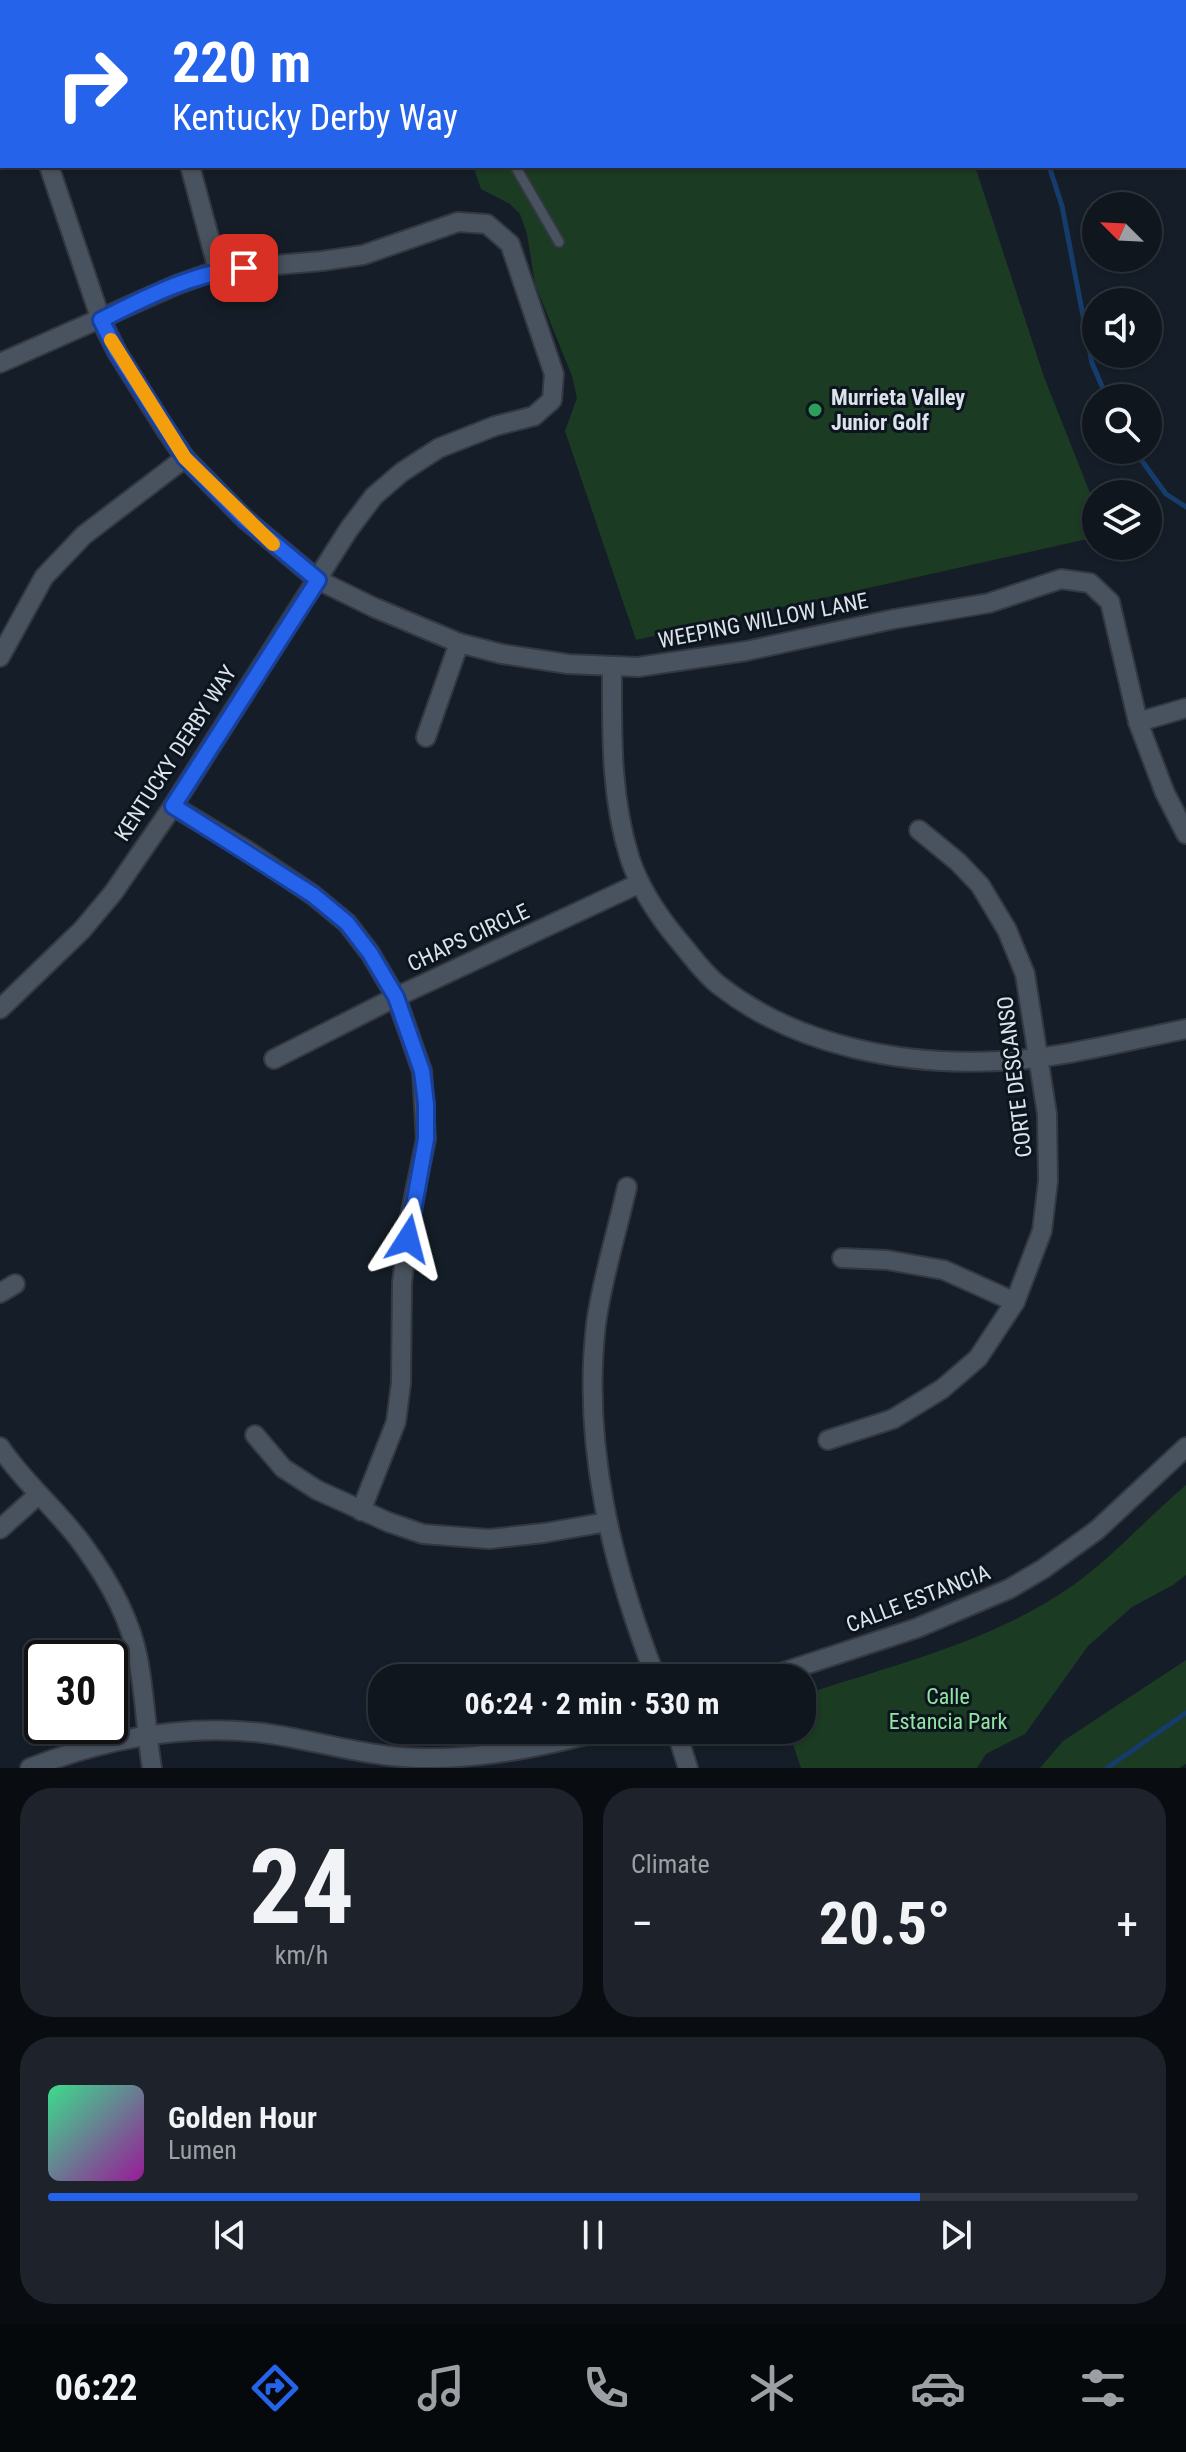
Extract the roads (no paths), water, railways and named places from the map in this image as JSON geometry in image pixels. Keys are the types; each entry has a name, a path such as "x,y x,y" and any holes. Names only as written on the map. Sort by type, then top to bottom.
{"street":[{"name":"WEEPING WILLOW LANE","path":"50,168 101,320 117,352 185,458 255,528 318,580 459,643 542,660 612,667 638,667 746,651 894,619 989,603 1061,579 1090,583 1110,602 1138,722"},
{"path":"0,363 176,285 218,270 191,168"},
{"name":"KENTUCKY DERBY WAY","path":"0,1009 82,930 113,893 173,806 349,529 374,496 402,472 439,448 495,426 534,416 552,400 554,374 510,244 487,224 458,222 363,255 218,270"},
{"path":"0,657 44,577 84,535 185,458"},
{"path":"426,737 459,643"},
{"path":"612,667 615,797 622,829 640,883 666,926 718,986 755,1009 808,1034 856,1049 926,1059 998,1061 1040,1058 1186,1029"},
{"path":"1186,708 1138,722 1165,793 1186,834"},
{"path":"173,806 313,895 347,923 370,953 396,997 422,1071 426,1139 410,1216 402,1283 401,1383 396,1422 361,1511"},
{"name":"CORTE DESCANSO","path":"828,1440 893,1419 942,1389 978,1358 1015,1302 1042,1231 1048,1181 1047,1114 1025,974 1007,930 980,885 919,830"},
{"name":"CHAPS CIRCLE","path":"274,1059 396,997 640,883"},
{"path":"627,1187 597,1323 593,1384 595,1442 607,1522 630,1605 651,1664"},
{"path":"842,1258 887,1260 944,1270 1015,1302"},
{"path":"255,1435 283,1468 317,1490 361,1511 423,1534 451,1538 503,1538 607,1522"},
{"path":"0,1447 82,1543 112,1589 128,1624 138,1658 152,1768"},
{"name":"CALLE ESTANCIA","path":"808,1664 917,1628 1009,1589 1097,1530 1186,1447"},
{"path":"0,1529 38,1495"},
{"path":"30,1768 104,1743 199,1730 262,1733 384,1756 471,1762 552,1744"},
{"path":"680,1744 688,1768"}],"lane":[{"path":"516,168 559,242"}],"waterway":[{"path":"1050,168 1062,206 1092,363 1101,384"},
{"path":"1144,464 1166,494 1186,507"},
{"path":"1107,1768 1186,1713"}],"place":[{"name":"Murrieta Valley Junior Golf","path":"815,410"}],"park label":[{"name":"Calle Estancia Park","path":"948,1708"}]}
